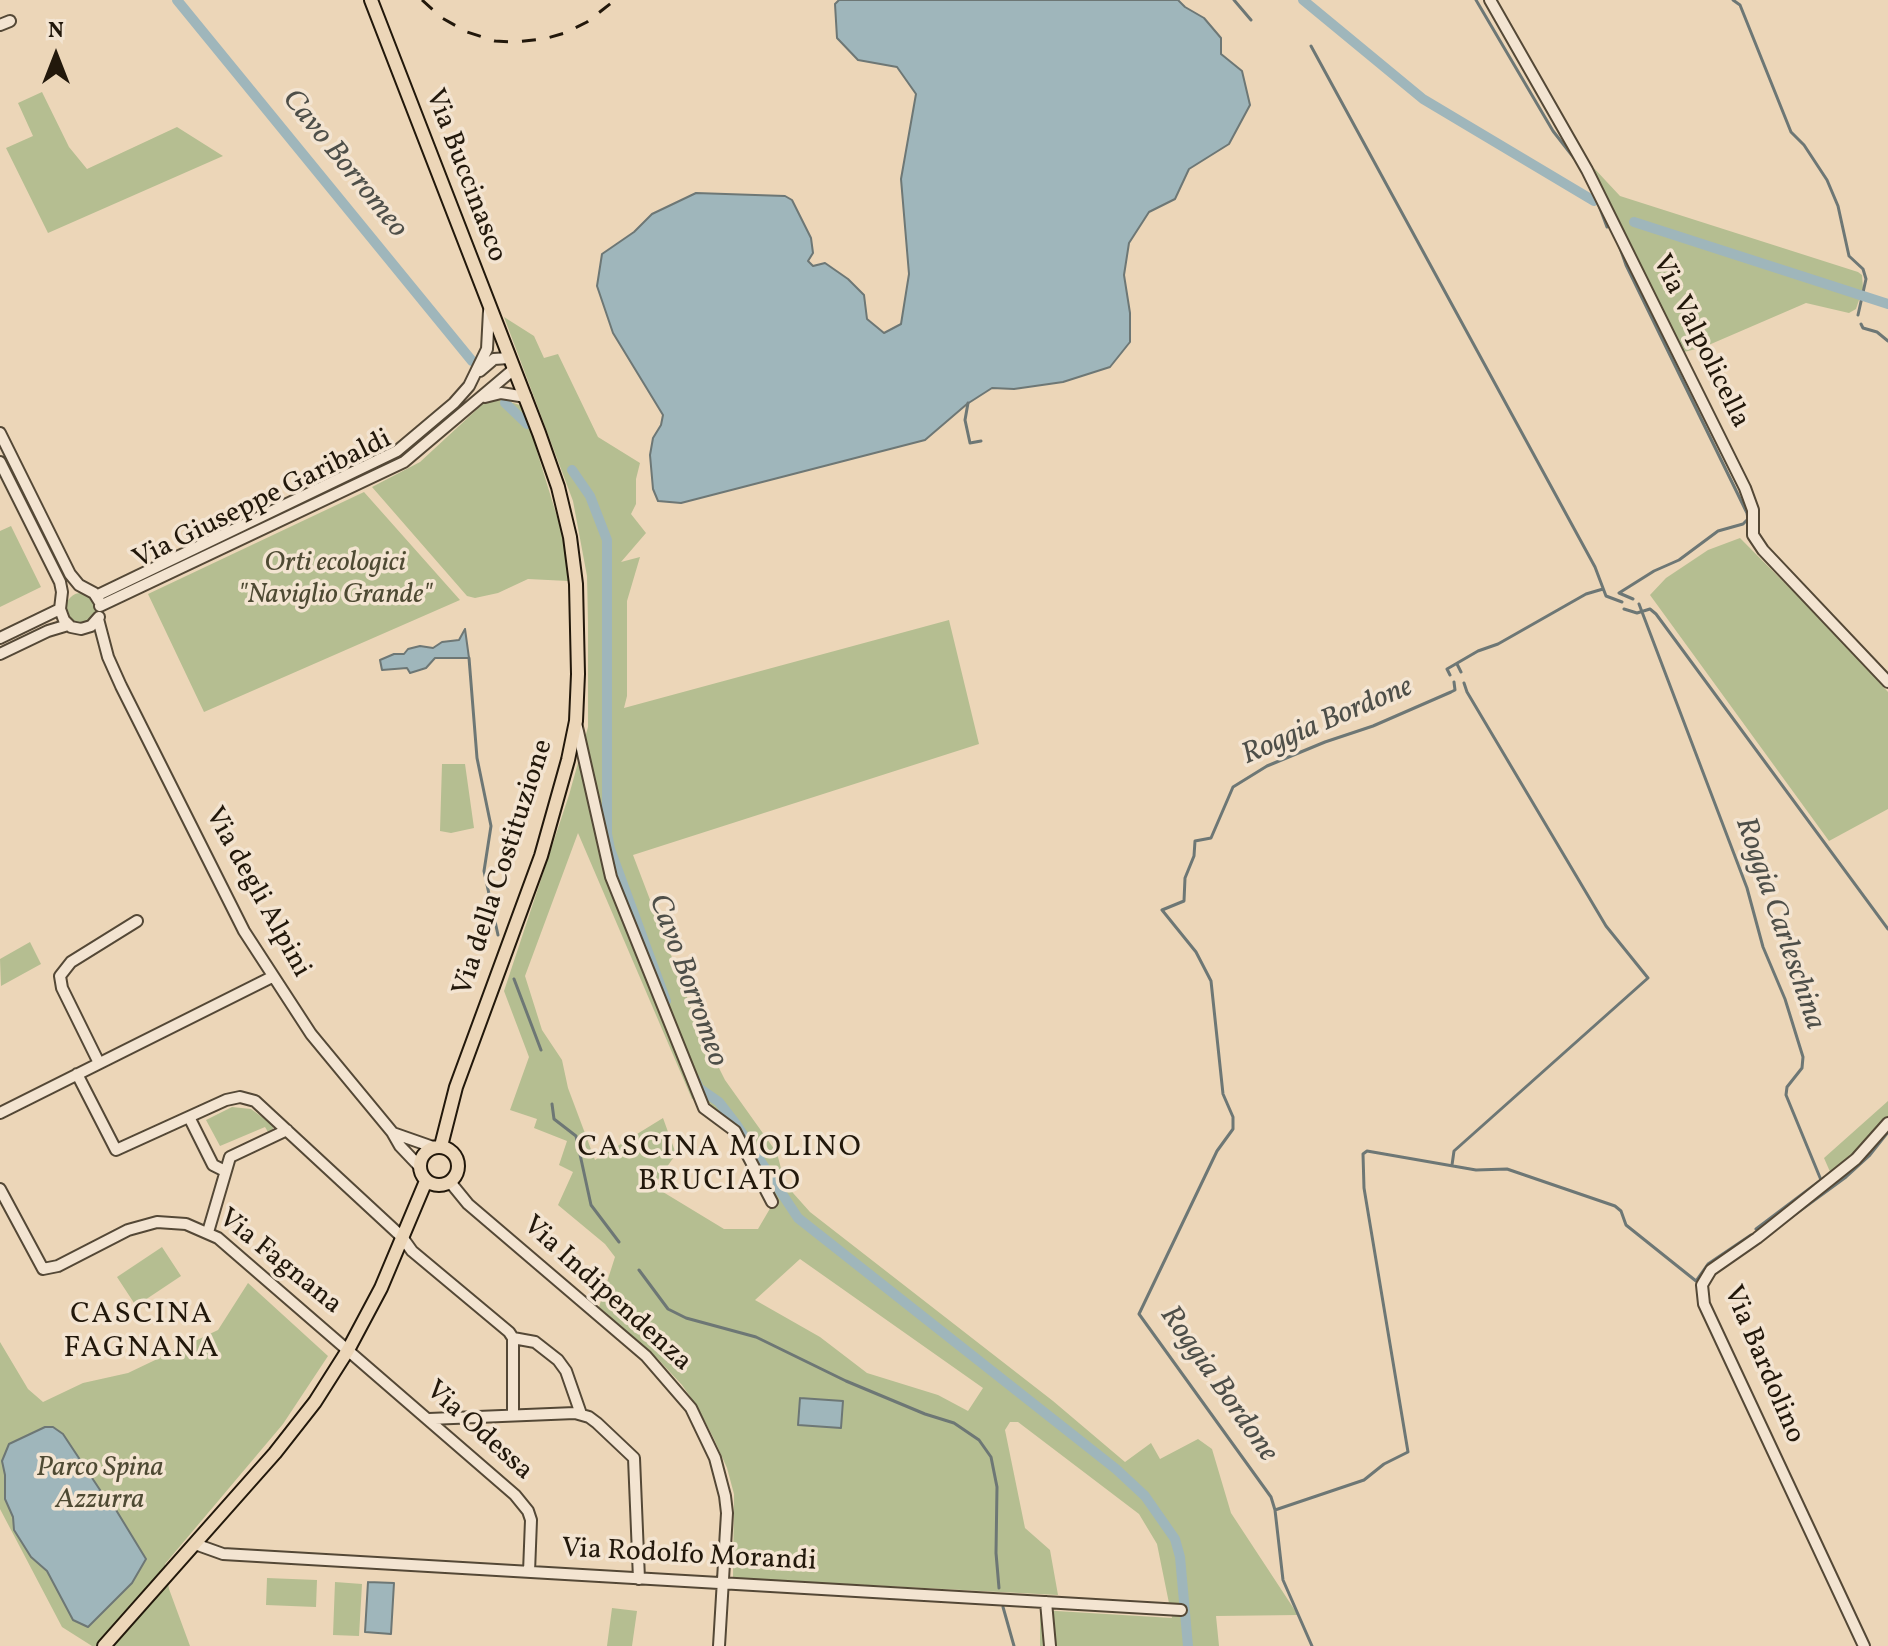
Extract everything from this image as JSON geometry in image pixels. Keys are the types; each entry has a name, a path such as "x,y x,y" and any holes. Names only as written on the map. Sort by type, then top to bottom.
{"main road":[{"name":"Via Buccinasco","path":"371,0 512,363"},
{"name":"Via della Costituzione","path":"437,1147 541,856 576,721 579,647 570,537 558,487 512,363"},
{"path":"437,1147 452,1151 457,1158 457,1172 450,1182 438,1185 426,1181 419,1166 422,1156 437,1147"},
{"path":"104,1646 302,1419 348,1350 381,1288 426,1181"}],"street":[{"name":"Via Valpolicella","path":"1490,0 1587,170 1731,459 1753,510 1753,535 1763,550 1888,682"},
{"path":"476,375 487,349 489,309"},
{"path":"476,375 491,360 512,363"},
{"name":"Via Giuseppe Garibaldi","path":"98,601 396,466 480,399 512,363"},
{"name":"Via Giuseppe Garibaldi","path":"98,601 389,455 462,395 476,375"},
{"path":"480,399 501,393 526,397"},
{"path":"0,433 70,574 98,601 98,619 91,626 81,629 68,625 62,618 60,582 0,462"},
{"path":"0,638 61,605 69,592 85,589"},
{"name":"Via degli Alpini","path":"98,619 108,657 244,931 311,1034 419,1166"},
{"path":"0,654 68,625"},
{"name":"Via degli Alpini","path":"81,629 108,657"},
{"path":"576,721 611,877 704,1108 735,1131 772,1202"},
{"path":"99,1063 62,988 60,976 71,962 137,921"},
{"path":"0,1113 272,977"},
{"path":"77,1074 116,1150 240,1097 255,1101 402,1237 412,1251 513,1338 535,1342 558,1360 566,1371 581,1414"},
{"path":"189,1117 213,1165 225,1171"},
{"name":"Via Bardolino","path":"1864,1646 1704,1304 1702,1285 1711,1270 1757,1238 1856,1159 1888,1123"},
{"path":"208,1232 230,1157 287,1130"},
{"path":"392,1132 405,1139 437,1147"},
{"name":"Via Indipendenza","path":"450,1182 468,1204 646,1356 691,1408 715,1458 725,1491 727,1513 719,1646"},
{"name":"Via Fagnana","path":"0,1189 43,1269 58,1266 116,1236 148,1224 168,1221 208,1232 348,1350"},
{"path":"513,1338 513,1415"},
{"name":"Via Odessa","path":"348,1350 522,1502 531,1520 529,1572"},
{"path":"429,1419 581,1414 597,1423 634,1458 639,1579"},
{"name":"Via Rodolfo Morandi","path":"195,1544 223,1554 1181,1610"},
{"path":"1046,1602 1050,1646"}],"green space":[{"path":"42,92 69,147 87,169 177,127 223,156 48,233 6,148 33,136 18,103"},
{"path":"1592,166 1620,196 1858,272 1862,275 1863,288 1856,309 1849,313 1806,303 1704,347 1684,352"},
{"path":"504,317 534,336 544,358 558,354 598,437 640,463 636,479 636,504 631,514 646,533 621,562 640,557 627,601 627,696 624,708 949,620 979,744 633,855 698,1026 725,1080 777,1153 785,1184 810,1212 1053,1401 1125,1462 1151,1443 1160,1459 1198,1439 1212,1449 1231,1513 1298,1615 1216,1616 1219,1646 1040,1646 1040,1610 1172,1618 1157,1544 1139,1514 1018,1422 1010,1422 1005,1430 1025,1528 1050,1550 1058,1595 733,1578 734,1494 714,1439 682,1385 657,1358 599,1307 615,1257 605,1244 558,1205 573,1172 559,1165 567,1141 534,1128 537,1119 510,1110 529,1057 504,991 569,795 588,727 587,576 573,501","holes":["578,833 692,1099 701,1096 735,1127 775,1200 758,1229 724,1229 663,1192 657,1181 676,1154 663,1118 595,1160 568,1088 562,1060 542,1030 525,976","800,1259 983,1388 968,1411 938,1395 867,1373 820,1337 755,1300"]},
{"path":"504,400 523,406 563,536 568,581 528,579 498,593 475,598 467,596 372,487 420,462 486,401"},
{"name":"Orti ecologici \"Naviglio Grande\"","path":"364,492 460,600 204,712 148,594"},
{"path":"11,526 41,587 0,607 0,531"},
{"path":"1740,538 1852,651 1888,692 1888,809 1829,841 1650,595 1666,578 1708,550"},
{"path":"81,593 91,598 96,608 91,618 81,623 71,618 66,608 71,598"},
{"path":"442,764 465,764 474,828 451,833 440,831"},
{"path":"30,942 41,964 1,986 0,959"},
{"path":"1888,1101 1888,1118 1866,1143 1831,1174 1824,1158"},
{"path":"232,1107 251,1109 273,1125 273,1129 268,1132 265,1127 220,1146 206,1120"},
{"path":"162,1247 181,1276 136,1306 117,1277"},
{"name":"Parco Spina Azzurra","path":"248,1283 328,1356 283,1424 165,1564 169,1589 190,1646 92,1646 62,1627 0,1509 0,1342 28,1389 43,1402 83,1383 128,1373 218,1330"},
{"path":"267,1578 317,1580 316,1607 266,1605"},
{"path":"335,1582 362,1584 359,1636 333,1635"},
{"path":"612,1608 637,1611 632,1646 607,1646"}],"water":[{"path":"839,0 1178,0 1204,18 1221,38 1221,54 1242,71 1250,105 1229,144 1189,169 1175,199 1149,212 1129,243 1124,275 1130,313 1130,342 1110,367 1063,382 1014,389 992,388 967,404 925,440 681,503 658,501 653,489 650,455 653,438 663,415 613,333 597,286 602,254 634,232 652,214 696,193 785,196 792,200 811,238 813,253 808,261 813,266 825,263 848,279 864,295 867,319 884,333 901,324 909,274 901,179 916,94 897,67 858,60 837,38 835,4"},
{"path":"465,629 469,658 435,658 426,668 410,673 407,668 382,670 380,660 394,654 404,654 408,649 420,646 433,648 442,642 459,640"},
{"path":"800,1398 843,1401 841,1428 798,1425"},
{"path":"45,1427 53,1427 63,1434 146,1559 132,1583 88,1627 73,1620 47,1571 31,1557 14,1530 13,1517 5,1499 2,1461 9,1444"},
{"path":"368,1582 394,1583 391,1634 365,1632"}],"waterway":[{"name":"Cavo Borromeo","path":"177,0 472,361"},
{"name":"Roggia Bordone","path":"1234,0 1251,20"},
{"path":"1303,0 1423,99 1594,201"},
{"name":"Roggia Carleschina","path":"1476,0 1553,131 1574,158"},
{"path":"1733,0 1740,5 1791,132 1804,145 1827,180 1838,206 1849,256 1863,269 1866,279 1858,315"},
{"name":"Roggia Bordone","path":"1311,46 1595,567 1606,596 1622,602"},
{"name":"Roggia Carleschina","path":"1598,203 1607,227"},
{"path":"1634,222 1888,304"},
{"name":"Roggia Carleschina","path":"1619,245 1748,519 1743,524 1718,531 1679,560 1654,571 1619,593 1633,599"},
{"path":"1861,324 1888,341"},
{"name":"Cavo Borromeo","path":"505,403 527,424"},
{"path":"968,403 965,420 970,443 981,441"},
{"name":"Cavo Borromeo","path":"572,470 590,496 607,540 607,834 666,1001"},
{"name":"Roggia Bordone","path":"1450,675 1447,669 1478,651 1498,644 1586,594 1603,589"},
{"name":"Roggia Carleschina","path":"1639,604 1747,888 1763,947 1785,999 1803,1057 1802,1068 1787,1087 1786,1095 1821,1180 1756,1229"},
{"path":"1624,609 1637,613 1650,609 1656,614 1888,929"},
{"path":"469,658 477,758 491,826 484,871 498,935"},
{"path":"1457,664 1461,672"},
{"name":"Roggia Bordone","path":"1312,1646 1283,1580 1271,1497 1139,1314 1217,1151 1233,1129 1233,1117 1223,1094 1211,981 1196,952 1162,910 1184,901 1185,878 1194,856 1195,841 1211,838 1233,787 1267,766 1373,726 1451,692 1455,690 1454,682"},
{"path":"1452,1165 1454,1151 1648,978 1606,926 1464,683"},
{"path":"514,979 541,1050"},
{"name":"Cavo Borromeo","path":"695,1079 699,1088 719,1102 736,1124 798,1218 1116,1469 1145,1496 1175,1539 1180,1557 1188,1646"},
{"path":"552,1104 554,1119 576,1136 591,1205 619,1242"},
{"name":"Roggia Carleschina","path":"1790,1218 1846,1177 1869,1156 1888,1132"},
{"path":"1275,1510 1364,1480 1384,1464 1408,1452 1364,1188 1363,1154 1367,1151 1476,1170 1507,1169 1615,1206 1621,1211 1626,1225 1696,1281 1708,1264 1751,1235"},
{"path":"639,1270 668,1309 686,1318 756,1337 846,1381 954,1423 979,1440 991,1457 997,1487 999,1588"},
{"path":"1003,1607 1014,1646"}],"railway":[{"path":"422,0 442,18 467,32 495,41 515,42 565,33 587,22 615,0"}],"district":[{"name":"CASCINA MOLINO BRUCIATO","path":"720,1166"},
{"name":"CASCINA FAGNANA","path":"142,1333"}]}
